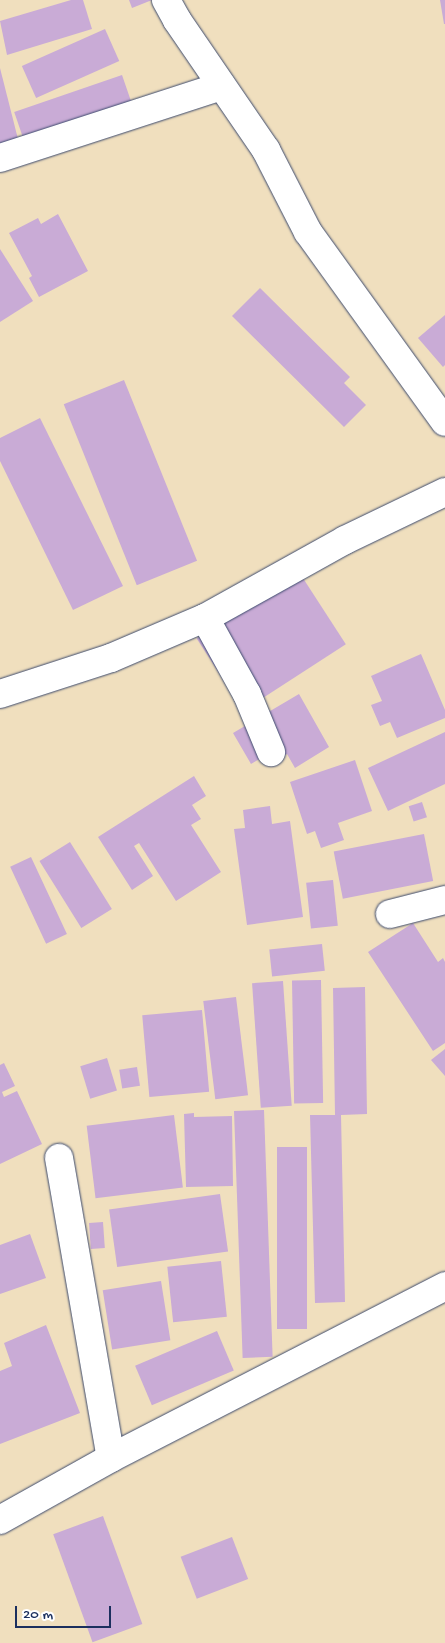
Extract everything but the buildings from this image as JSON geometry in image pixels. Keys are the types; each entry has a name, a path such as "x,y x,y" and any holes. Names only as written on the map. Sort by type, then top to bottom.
{"street":[{"path":"166,0 177,20 266,150 308,232 445,422"},
{"path":"0,158 222,86"},
{"path":"0,694 111,658 205,618 345,540 445,492"},
{"path":"205,618 247,694 272,752"},
{"path":"390,914 445,900"},
{"path":"59,1158 111,1458"},
{"path":"0,1520 111,1458 445,1286"}]}
